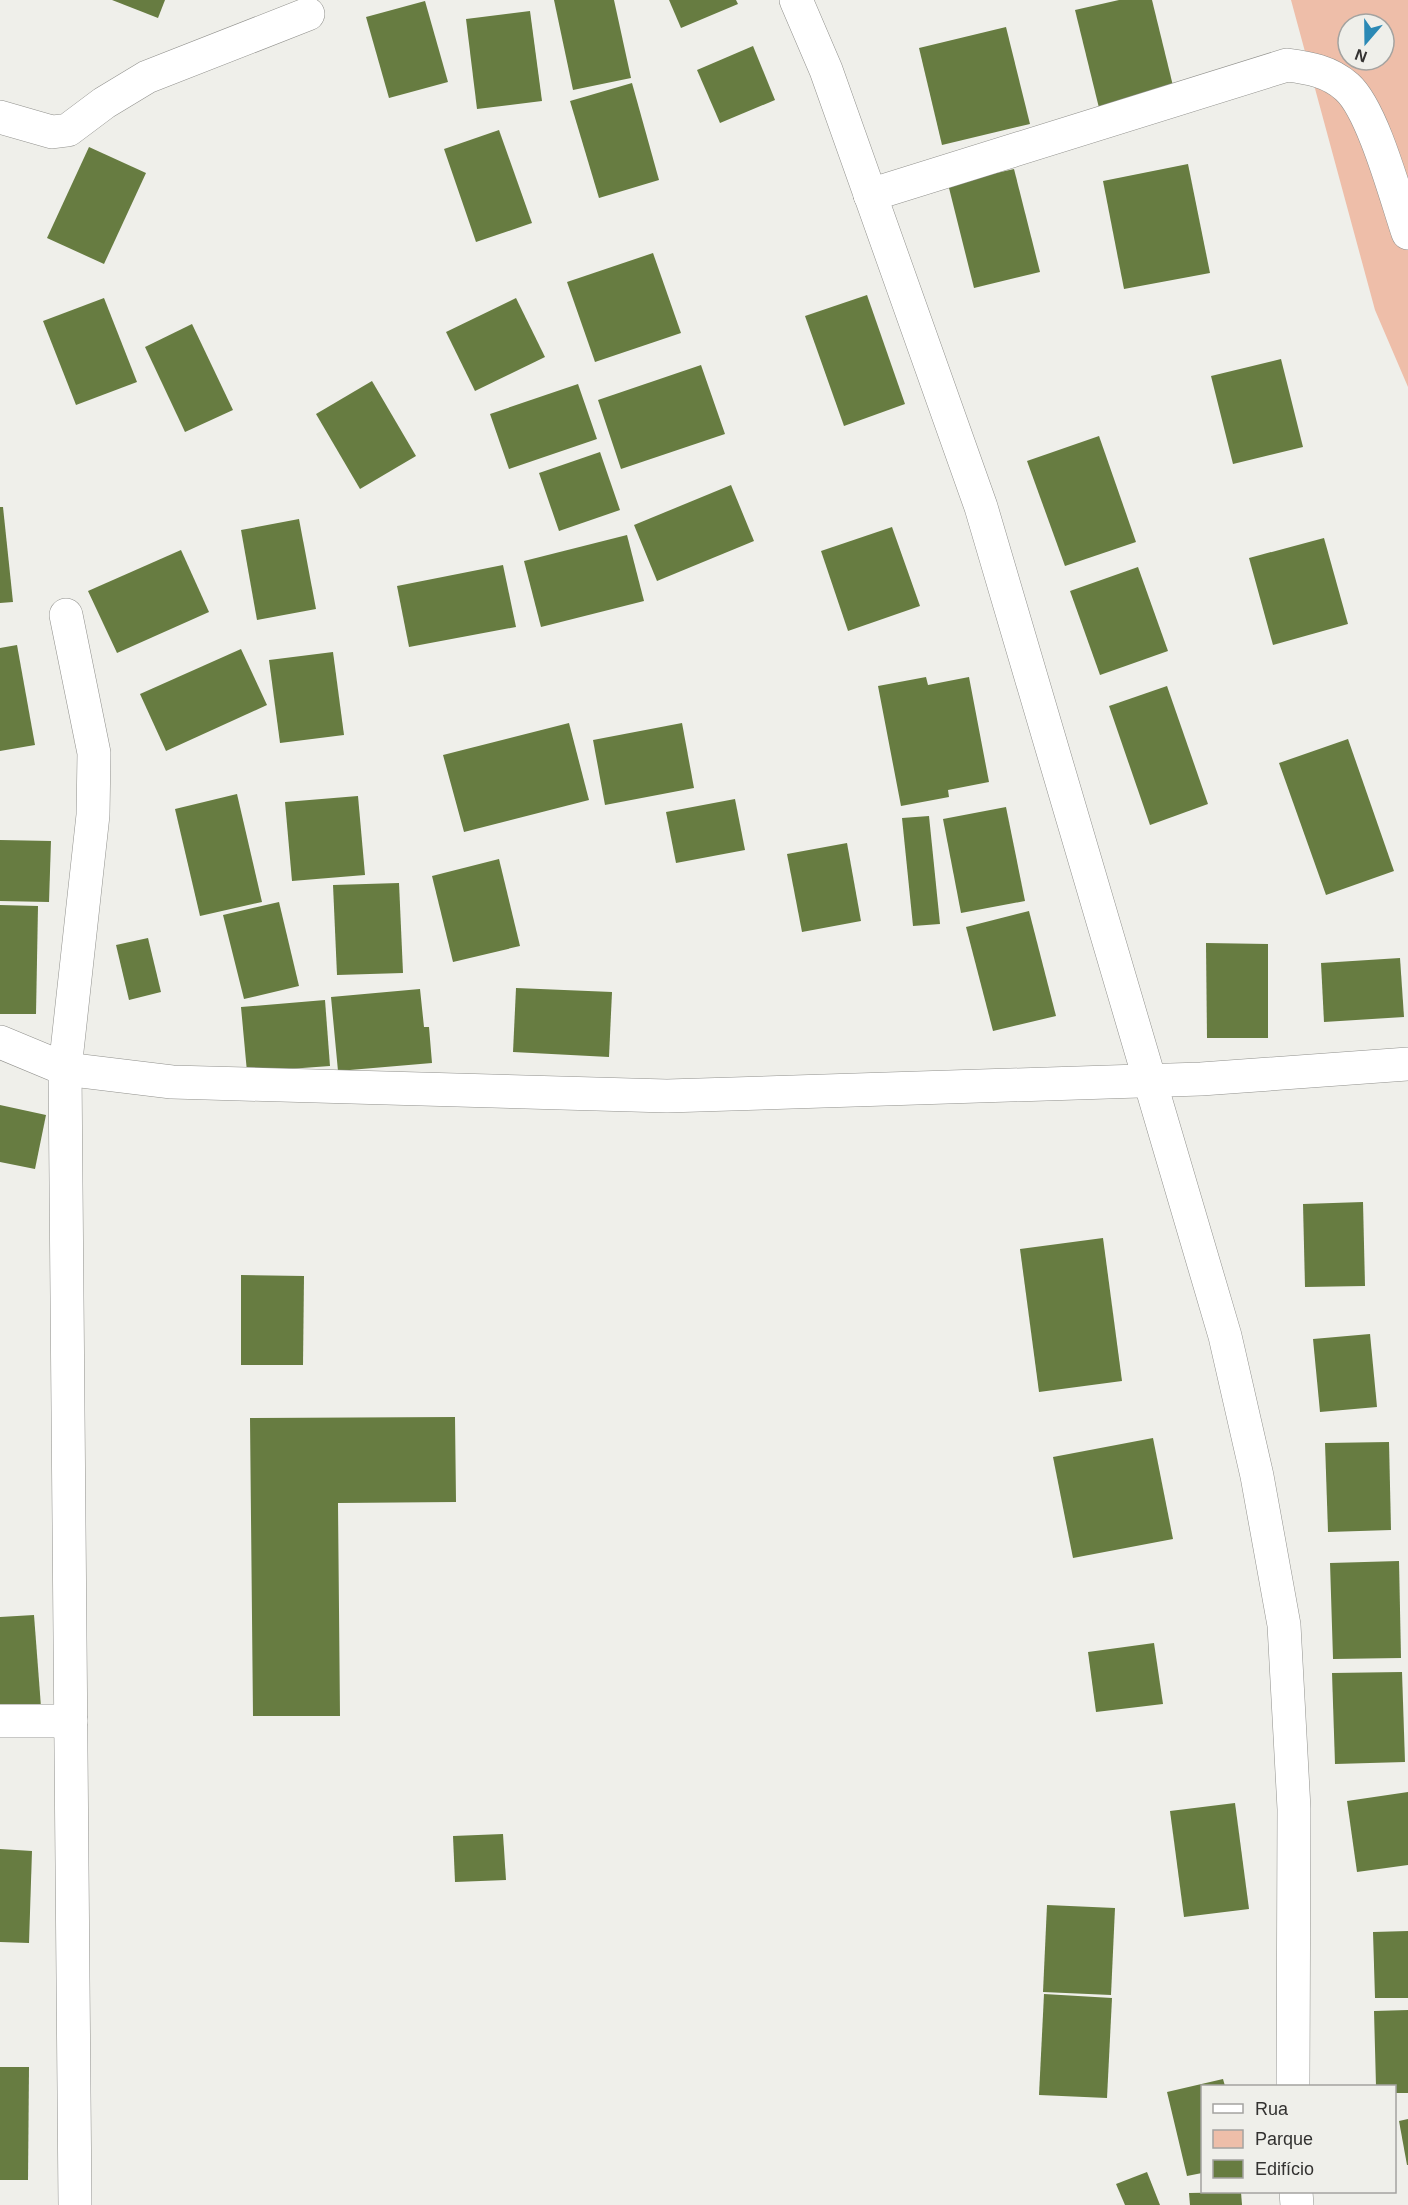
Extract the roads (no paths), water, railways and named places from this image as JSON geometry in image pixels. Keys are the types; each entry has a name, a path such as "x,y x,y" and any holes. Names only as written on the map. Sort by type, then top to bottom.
{"street":[{"path":"796,0 826,70 981,507 1225,1336 1257,1476 1284,1625 1294,1809 1296,1967 1293,2085"},
{"path":"0,117 52,132 69,130 104,103 147,77 308,14"},
{"path":"870,195 1287,65 1318,69 1348,88 1371,126 1408,233"},
{"path":"66,615 94,753 93,815 65,1069 75,2205"},
{"path":"0,1042 65,1069 172,1082 667,1096 794,1094 1201,1079 1408,1064"},
{"path":"0,1721 71,1721"}]}
